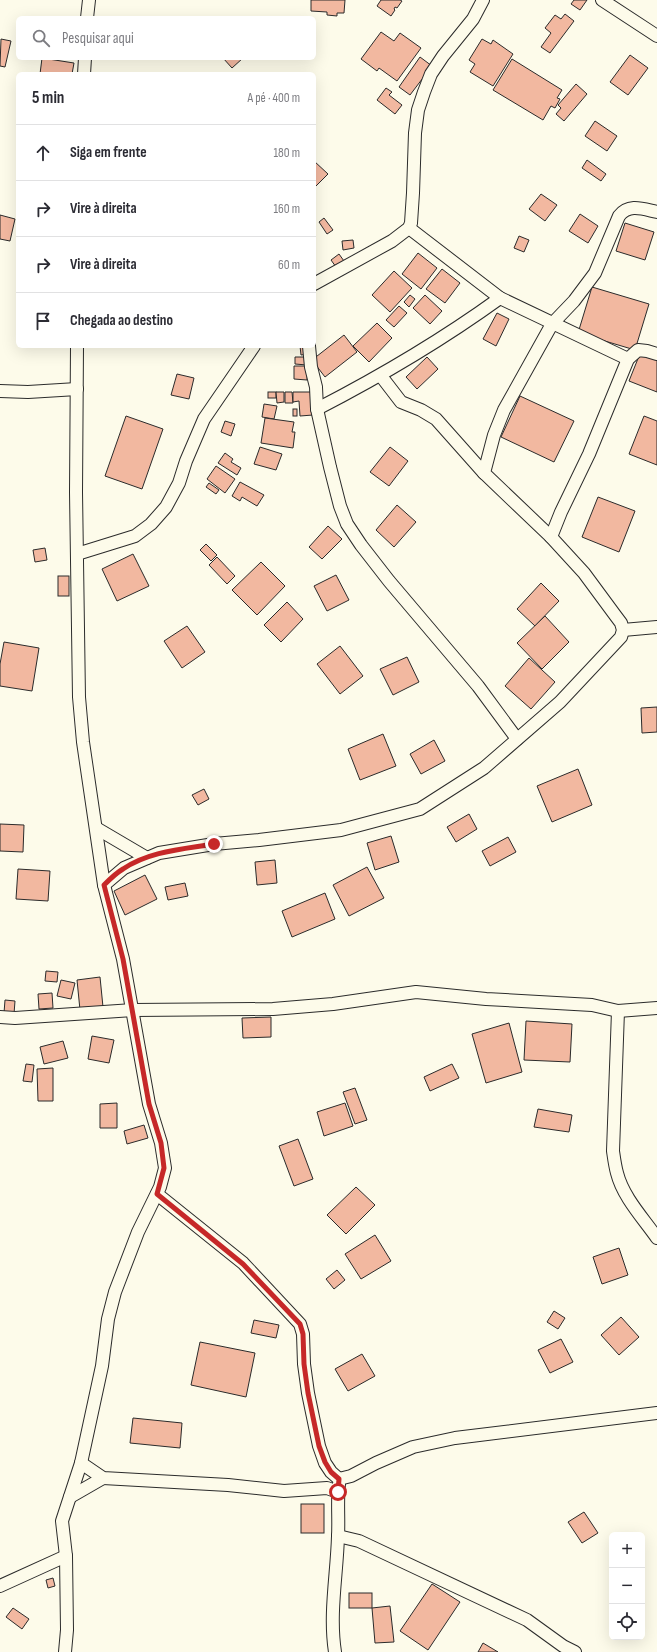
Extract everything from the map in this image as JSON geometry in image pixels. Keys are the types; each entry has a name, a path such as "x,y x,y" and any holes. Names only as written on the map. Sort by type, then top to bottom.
{"street":[{"path":"87,16 89,0"},
{"path":"316,283 392,241 409,228 411,223 415,133 418,110 432,74 443,56 473,19 483,0"},
{"path":"602,0 657,36"},
{"path":"84,72 85,60"},
{"path":"484,473 494,435 504,410 552,324 574,301 595,273 619,216 623,211 634,207 657,212"},
{"path":"409,228 500,298 628,359"},
{"path":"317,409 381,376 452,333 500,298"},
{"path":"65,1652 66,1556 62,1521 81,1463 102,1366 108,1319 115,1292 138,1232 157,1194 164,1168 161,1143 149,1104 123,959 104,885 83,742 80,704 76,492 77,348"},
{"path":"77,554 135,536 151,524 166,507 179,483 186,461 204,419 253,348"},
{"path":"309,348 311,367 316,387 317,409 330,468 340,506 347,524 389,581 478,686 517,739"},
{"path":"551,537 589,454 628,359 638,350 657,354"},
{"path":"104,885 124,868 159,853 214,844 341,830 409,813 432,803 484,768 560,702 621,637 623,630 615,615 584,573 551,537 484,473 436,419 421,410 401,402 381,376"},
{"path":"0,391 28,392 77,389"},
{"path":"623,630 657,627"},
{"path":"96,828 147,858"},
{"path":"0,1017 23,1018 133,1010 273,1009 333,1004 416,992 486,999 592,1005 618,1010 657,1008"},
{"path":"618,1010 613,1151 615,1166 623,1187 657,1238"},
{"path":"157,1194 238,1259 300,1324 303,1334 304,1364 307,1386 319,1446 325,1462 331,1472 339,1479"},
{"path":"339,1479 351,1476 413,1447 455,1438 657,1413"},
{"path":"81,1463 103,1478 228,1485 284,1491 327,1488 338,1492"},
{"path":"70,1497 103,1478"},
{"path":"335,1652 332,1638 338,1536 339,1479"},
{"path":"338,1536 364,1544 527,1620 563,1646 575,1652"},
{"path":"0,1586 66,1556"}],"building":[{"path":"311,0 345,0 344,13 337,13 337,16 327,15 327,12 311,11"},
{"path":"381,0 402,1 397,8 395,7 395,10 391,16 377,6"},
{"path":"574,0 587,0 580,10 571,4"},
{"path":"565,14 574,21 550,53 541,47 551,33 545,28 555,15 561,19"},
{"path":"381,32 394,41 400,33 421,48 397,81 379,68 377,71 361,59"},
{"path":"1,39 11,41 5,67 0,66"},
{"path":"482,39 491,44 493,40 513,54 493,86 470,72 475,64 469,60"},
{"path":"630,55 648,68 628,95 610,82"},
{"path":"420,57 432,66 410,95 399,87"},
{"path":"512,59 562,90 557,98 560,99 555,108 551,106 543,120 493,90"},
{"path":"42,60 55,60 74,63 72,72 40,72"},
{"path":"225,60 241,60 232,68"},
{"path":"576,84 587,94 564,121 556,114 561,108 558,105"},
{"path":"386,88 392,92 389,95 402,105 395,114 377,100"},
{"path":"595,121 617,136 607,151 585,136"},
{"path":"587,160 606,174 601,181 582,168"},
{"path":"316,163 328,174 316,186"},
{"path":"541,194 557,205 545,221 529,209"},
{"path":"580,214 598,226 588,243 569,231"},
{"path":"0,215 15,219 10,241 0,239"},
{"path":"324,218 333,230 327,234 319,222"},
{"path":"625,223 654,232 645,260 616,251"},
{"path":"519,236 529,240 524,252 514,248"},
{"path":"353,240 354,248 343,250 342,241"},
{"path":"418,253 437,268 421,289 402,274"},
{"path":"339,254 344,261 336,267 331,260"},
{"path":"442,269 460,283 445,303 426,289"},
{"path":"394,271 412,288 390,312 372,295"},
{"path":"592,287 649,304 635,350 578,333"},
{"path":"410,295 415,299 409,307 404,302"},
{"path":"425,295 442,311 430,324 413,308"},
{"path":"399,306 407,313 394,327 386,320"},
{"path":"497,313 509,319 496,346 483,339"},
{"path":"377,323 392,338 369,362 353,346"},
{"path":"344,335 357,352 325,377 312,360"},
{"path":"300,348 307,348 308,354 301,355"},
{"path":"641,351 657,357 657,392 629,381"},
{"path":"295,357 307,357 307,365 295,364"},
{"path":"427,357 438,369 417,389 406,377"},
{"path":"294,366 308,366 307,380 294,379"},
{"path":"177,374 194,378 189,399 171,395"},
{"path":"268,392 276,392 276,398 268,398"},
{"path":"276,392 284,392 284,402 277,403"},
{"path":"285,392 292,392 293,403 285,403"},
{"path":"293,392 312,392 313,415 300,416 299,401 293,402"},
{"path":"520,396 574,421 554,462 501,437"},
{"path":"264,404 277,406 274,419 262,417"},
{"path":"293,409 297,409 297,416 293,416"},
{"path":"126,416 163,429 142,489 105,476"},
{"path":"644,416 657,421 657,465 629,454"},
{"path":"265,418 294,422 292,432 295,432 293,448 261,443"},
{"path":"225,421 235,424 231,436 221,432"},
{"path":"260,447 282,454 276,470 254,464"},
{"path":"390,447 408,461 389,486 370,472"},
{"path":"225,453 233,459 231,462 241,468 237,475 218,463"},
{"path":"216,466 235,479 225,493 207,479"},
{"path":"240,482 264,495 257,506 242,497 240,501 232,496"},
{"path":"209,483 219,490 216,494 206,487"},
{"path":"598,497 635,511 619,552 582,537"},
{"path":"397,505 416,522 394,547 376,530"},
{"path":"328,526 342,539 322,559 309,547"},
{"path":"206,544 217,555 211,561 200,550"},
{"path":"45,548 47,560 35,562 33,550"},
{"path":"133,554 149,586 117,601 102,569"},
{"path":"217,557 235,576 227,584 209,565"},
{"path":"261,562 285,586 257,615 232,590"},
{"path":"336,575 349,600 327,611 314,586"},
{"path":"58,576 69,576 69,596 58,596"},
{"path":"541,583 559,601 535,626 517,609"},
{"path":"287,602 303,619 281,642 264,625"},
{"path":"545,616 569,642 542,669 517,643"},
{"path":"187,626 205,652 182,668 164,641"},
{"path":"4,642 39,648 32,691 0,686 0,664"},
{"path":"340,646 363,676 340,694 317,664"},
{"path":"407,657 419,682 393,695 380,669"},
{"path":"529,658 555,682 531,709 505,686"},
{"path":"657,707 657,732 642,733 641,708"},
{"path":"383,734 396,766 360,780 348,749"},
{"path":"434,740 445,761 421,774 410,754"},
{"path":"578,769 592,805 552,822 537,786"},
{"path":"204,789 209,799 198,805 192,795"},
{"path":"469,814 477,829 456,842 447,827"},
{"path":"0,824 24,825 23,852 0,851"},
{"path":"391,836 399,862 375,870 367,843"},
{"path":"508,837 516,852 490,866 482,851"},
{"path":"275,860 277,883 257,885 255,862"},
{"path":"367,867 384,898 349,916 333,885"},
{"path":"18,869 50,871 48,901 16,899"},
{"path":"145,875 157,899 125,915 114,891"},
{"path":"185,883 188,896 168,900 165,887"},
{"path":"325,893 335,919 292,937 282,911"},
{"path":"46,971 58,972 57,982 45,981"},
{"path":"100,977 103,1007 80,1010 77,980"},
{"path":"61,980 75,983 71,999 57,996"},
{"path":"52,993 53,1008 39,1009 38,994"},
{"path":"5,1000 15,1001 14,1014 4,1013"},
{"path":"271,1017 271,1037 243,1038 242,1018"},
{"path":"526,1021 572,1024 570,1062 524,1060"},
{"path":"509,1023 522,1072 486,1083 472,1034"},
{"path":"92,1036 114,1040 109,1063 88,1059"},
{"path":"63,1041 68,1058 44,1064 40,1047"},
{"path":"26,1064 34,1065 32,1082 23,1081"},
{"path":"452,1064 459,1078 430,1091 424,1077"},
{"path":"53,1068 53,1101 38,1101 37,1069"},
{"path":"355,1088 367,1120 355,1124 343,1092"},
{"path":"117,1103 117,1128 100,1128 100,1104"},
{"path":"345,1103 353,1126 324,1136 317,1112"},
{"path":"538,1109 572,1115 569,1132 534,1127"},
{"path":"144,1125 148,1138 127,1144 124,1131"},
{"path":"298,1139 313,1179 294,1186 279,1146"},
{"path":"356,1187 375,1205 346,1234 327,1215"},
{"path":"375,1235 391,1261 361,1279 345,1254"},
{"path":"619,1248 628,1275 602,1284 593,1257"},
{"path":"337,1270 345,1280 334,1289 326,1279"},
{"path":"554,1311 565,1318 558,1329 547,1322"},
{"path":"621,1317 639,1337 619,1355 601,1335"},
{"path":"254,1320 279,1325 276,1338 251,1333"},
{"path":"561,1339 573,1362 550,1373 538,1350"},
{"path":"200,1342 255,1353 246,1397 191,1385"},
{"path":"362,1354 375,1376 348,1391 335,1369"},
{"path":"133,1418 182,1423 180,1448 130,1443"},
{"path":"301,1504 324,1504 324,1533 301,1533"},
{"path":"584,1512 598,1533 582,1543 568,1522"},
{"path":"53,1578 55,1586 48,1588 46,1580"},
{"path":"432,1584 460,1602 428,1650 400,1631"},
{"path":"349,1593 372,1593 372,1608 349,1608"},
{"path":"390,1606 394,1642 375,1643 372,1608"},
{"path":"13,1608 29,1619 22,1629 6,1617"},
{"path":"483,1643 498,1652 478,1652"}],"route":[{"path":"214,844 159,853 124,868 104,885 123,959 149,1104 161,1143 164,1168 157,1194 233,1254 300,1324 303,1334 304,1364 308,1393 319,1446 325,1462 331,1472 339,1479 338,1492"}]}
